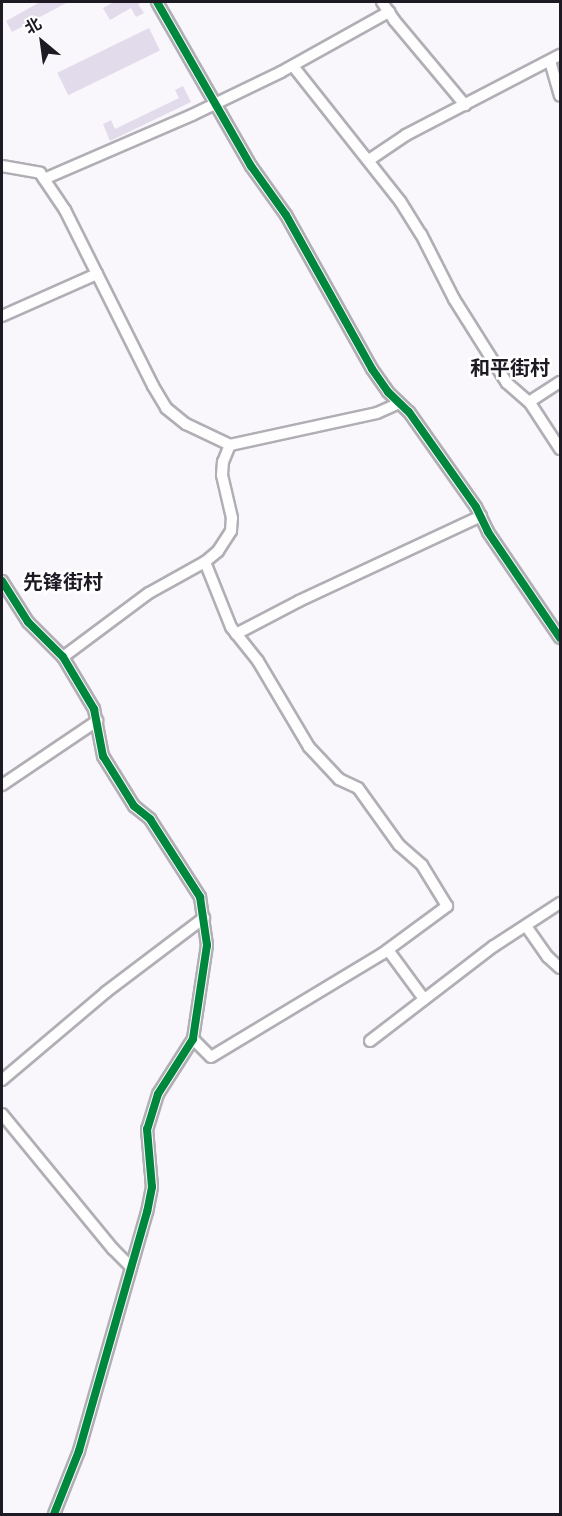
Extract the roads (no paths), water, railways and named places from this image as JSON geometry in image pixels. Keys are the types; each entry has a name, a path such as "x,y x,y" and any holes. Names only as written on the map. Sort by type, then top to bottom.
{"street":[{"path":"156,2 251,166 286,215 372,369 409,412 561,638"},
{"path":"382,2 465,105"},
{"path":"44,179 214,104 293,66 389,12"},
{"path":"369,160 406,135 561,55"},
{"path":"550,61 561,96"},
{"path":"293,66 369,160 421,234 454,299 507,383 529,402 561,449"},
{"path":"2,166 33,169 40,172 65,210 166,408 186,424 230,445 377,413 399,403"},
{"path":"2,316 97,274"},
{"path":"529,402 561,382"},
{"path":"63,657 148,593 205,562 218,551 231,531 232,518 222,475 223,462 230,445"},
{"path":"236,634 299,601 481,516"},
{"path":"193,1040 211,1057 388,950 447,906 422,865 399,845 358,788 339,779 309,747 258,661 236,634 218,598 205,562"},
{"path":"2,581 28,622 63,657 94,709 103,756 134,806 150,819 200,897 207,945 193,1040 158,1094 152,1111 147,1129 152,1187 80,1451 54,1515"},
{"path":"2,785 97,721"},
{"path":"370,1041 494,946 561,903"},
{"path":"2,1080 106,992 204,918"},
{"path":"526,926 548,957 561,968"},
{"path":"388,950 424,999"},
{"path":"2,1114 113,1249 131,1267"}],"district":[{"name":"和平街村","path":"510,368"},
{"name":"先锋街村","path":"63,582"}]}
